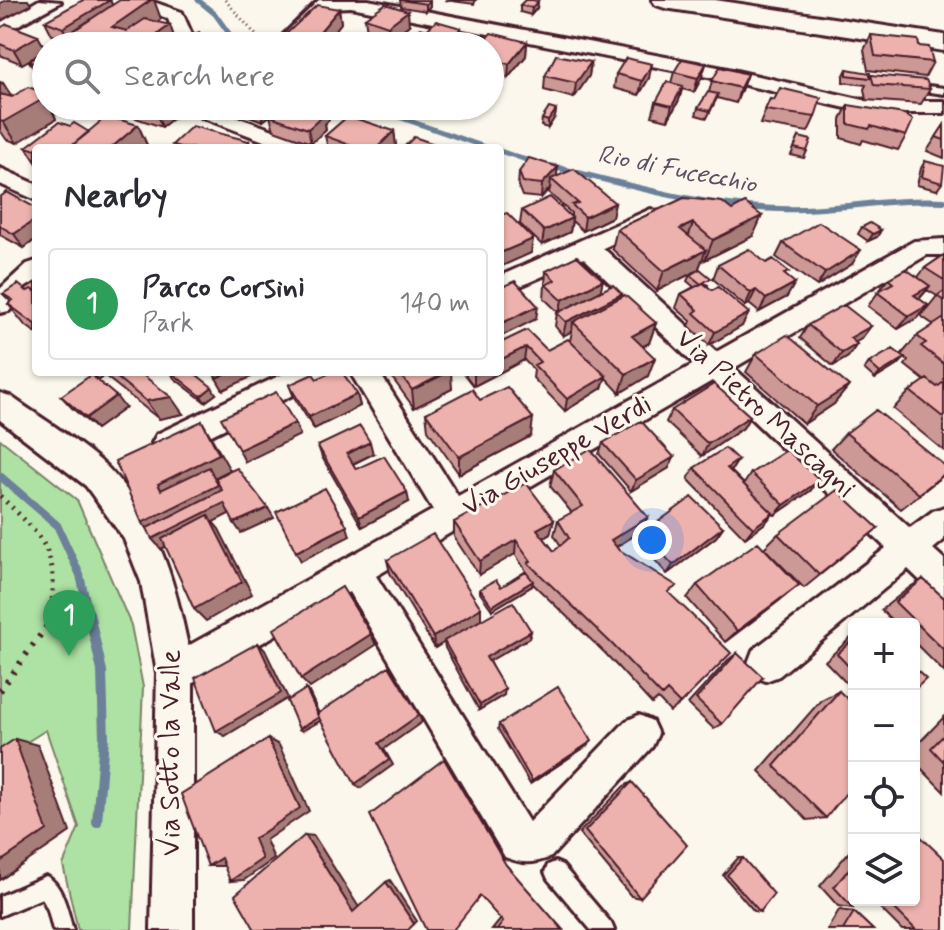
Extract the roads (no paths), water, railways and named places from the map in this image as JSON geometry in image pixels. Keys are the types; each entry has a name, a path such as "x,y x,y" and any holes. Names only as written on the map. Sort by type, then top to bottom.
{"main road":[{"path":"665,0 944,43"}],"street":[{"path":"0,30 52,2 48,0"},
{"path":"296,32 326,3 351,2 708,71 868,107 944,107"},
{"path":"142,8 176,16 182,32"},
{"path":"188,130 199,120"},
{"path":"237,120 293,144"},
{"path":"0,175 32,191"},
{"path":"504,284 669,209"},
{"name":"Via Giuseppe Verdi","path":"175,673 923,247 942,246"},
{"name":"Via Pietro Mascagni","path":"587,247 944,581"},
{"path":"0,304 32,274"},
{"path":"119,466 305,376"},
{"path":"366,376 453,515"},
{"name":"Via Sotto la Valle","path":"0,404 119,466 136,530 158,582 175,673 172,930"},
{"path":"766,663 944,521"},
{"path":"355,571 519,843 537,843 639,734"}],"lane":[{"path":"900,85 944,91"},
{"path":"555,872 604,930"},
{"path":"0,906 46,886 57,907 63,930"}],"waterway":[{"name":"Rio di Fucecchio","path":"198,0 215,14 228,32"},
{"name":"Rio di Fucecchio","path":"407,120 476,144"},
{"name":"Rio di Fucecchio","path":"504,152 527,160"},
{"name":"Rio di Fucecchio","path":"527,160 537,163"},
{"name":"Rio di Fucecchio","path":"527,160 532,162"},
{"name":"Rio di Fucecchio","path":"550,166 663,194 750,207 800,209 944,201"},
{"path":"0,476 57,525 80,575 89,615"},
{"path":"89,613 102,671 104,738 97,822"}],"place":[{"name":"Parco Corsini","path":"69,656"}]}
